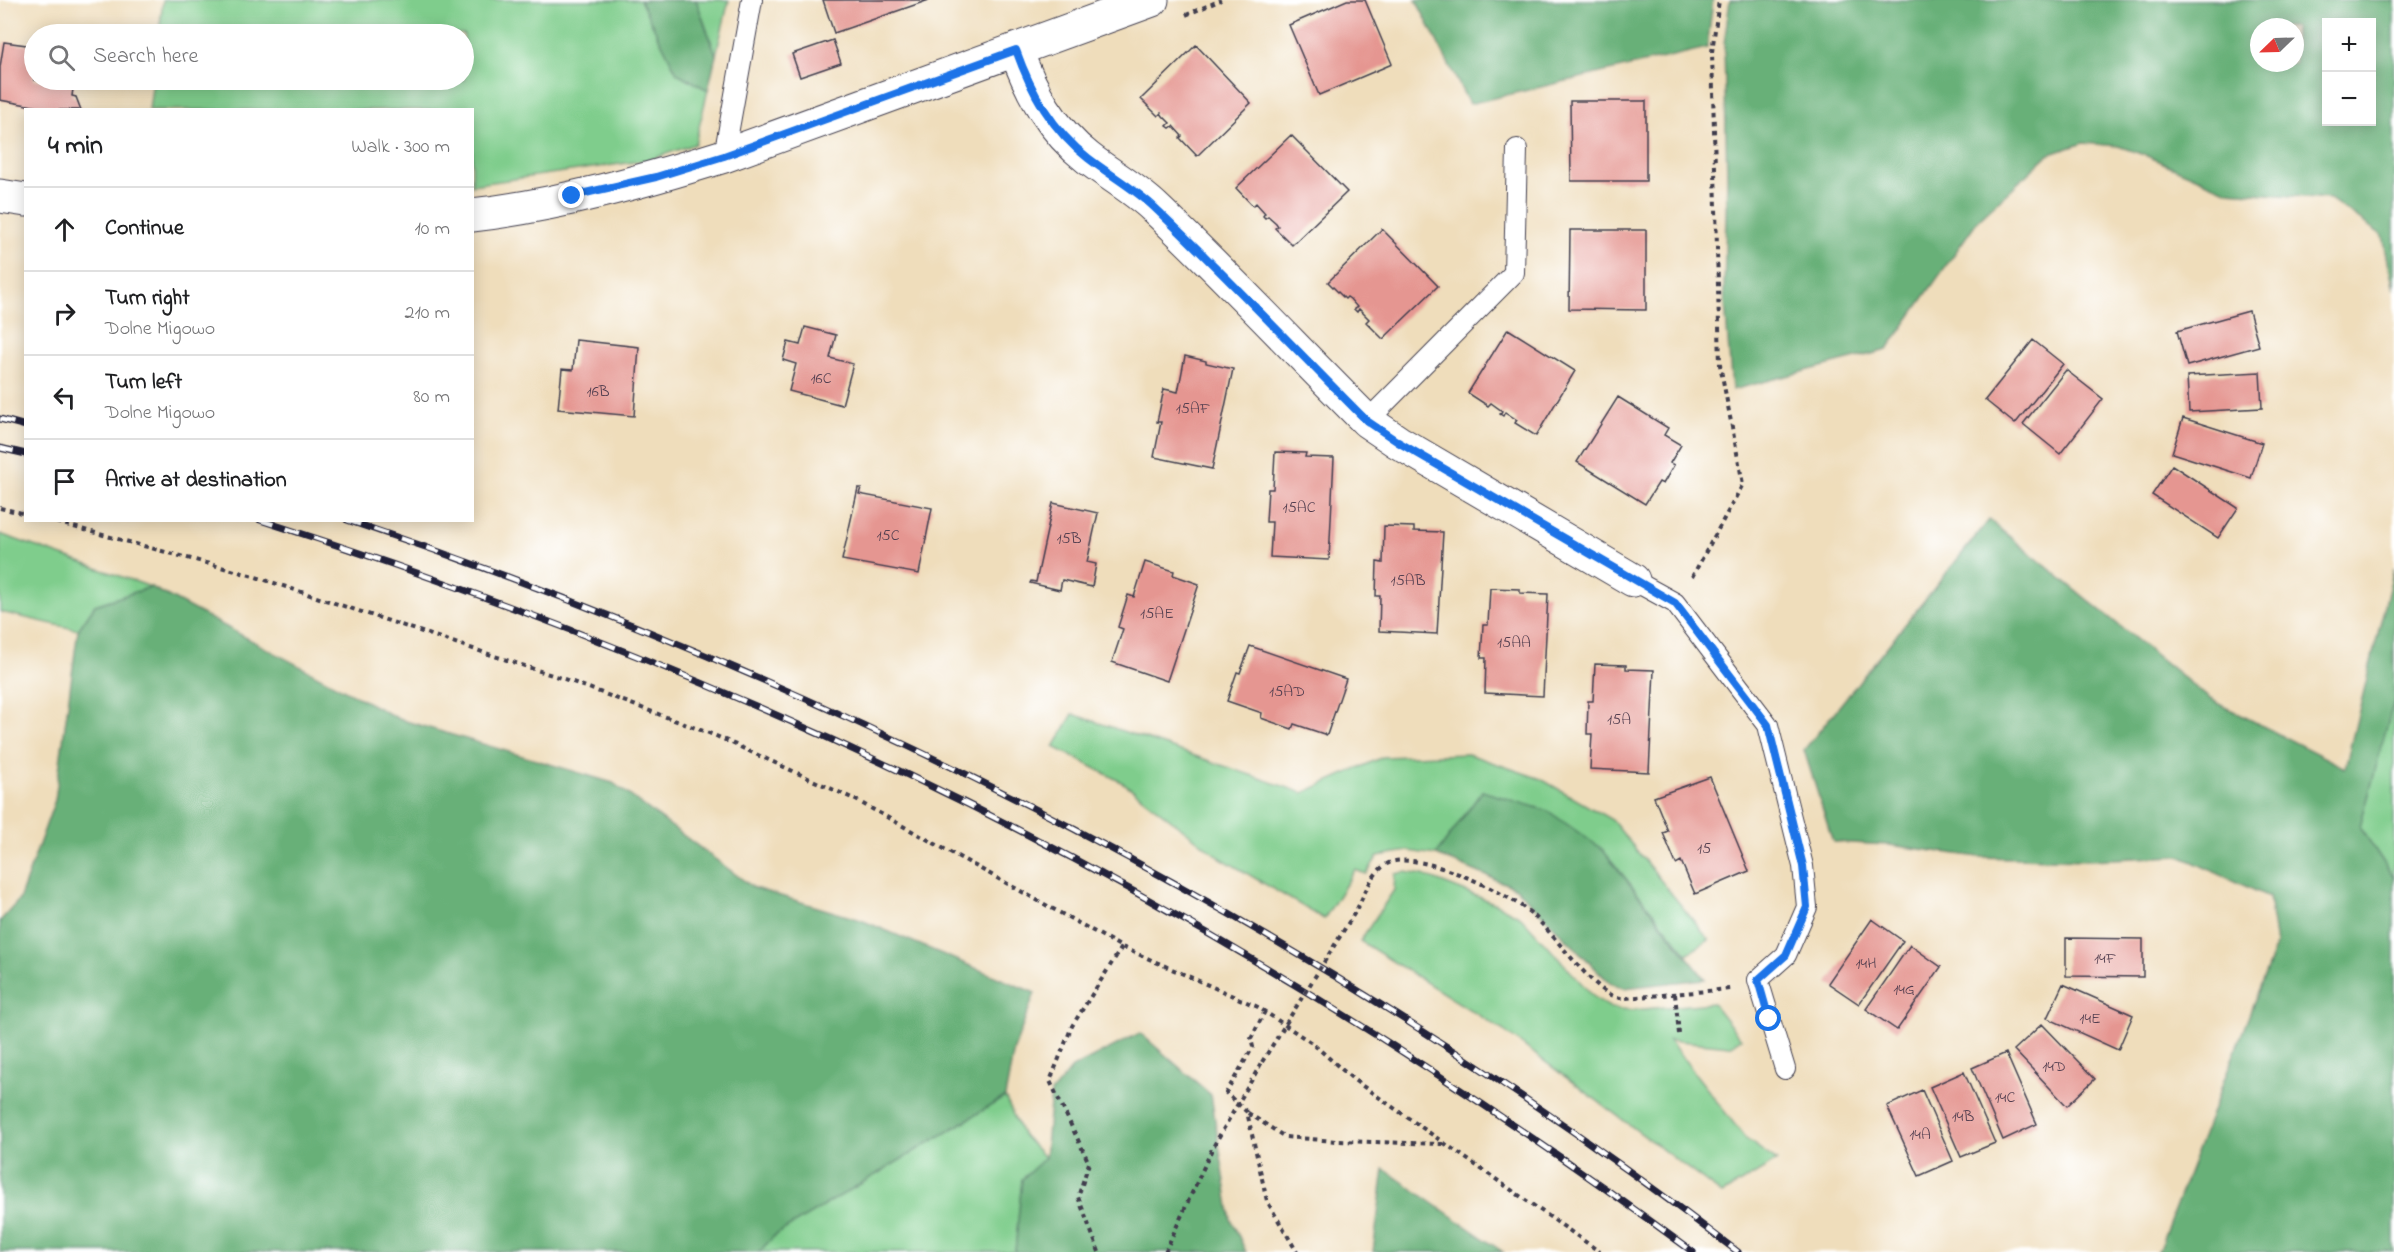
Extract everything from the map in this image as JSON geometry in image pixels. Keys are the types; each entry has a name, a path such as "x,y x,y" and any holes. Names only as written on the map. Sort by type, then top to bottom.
{"street":[{"path":"474,215 520,209 656,177 724,156 1152,0"},
{"path":"1016,50 1028,84 1049,118 1065,136 1086,157 1152,205 1367,421 1398,442 1633,580"},
{"path":"0,196 24,200"}],"lane":[{"path":"724,156 752,0"},
{"path":"1367,421 1514,273 1517,149"},
{"path":"1633,580 1675,603 1768,725 1803,866 1807,907 1786,955 1758,980 1785,1069"}],"path":[{"path":"1183,16 1221,0"},
{"path":"1675,603 1704,558 1743,484 1720,365 1712,52 1719,0"},
{"path":"0,508 24,514"},
{"path":"55,522 250,575 570,681 714,735 854,800 1122,947 1265,1011 1313,1044 1354,1080 1600,1252"},
{"path":"1165,1252 1213,1147 1262,1062 1357,909 1372,878 1391,862 1423,862 1493,889 1514,900 1534,915 1612,996 1626,998 1728,990 1758,980"},
{"path":"1099,1252 1078,1197 1089,1163 1050,1080 1072,1026 1122,947"},
{"path":"1675,994 1679,1034"},
{"path":"1265,1011 1251,1038 1253,1047 1226,1093 1228,1097 1240,1103 1247,1112 1285,1137 1336,1142 1444,1144"},
{"path":"1247,1112 1267,1201 1297,1252"}],"green space":[{"path":"163,0 640,0 677,73 708,90 695,144 649,160 474,185 474,108 149,108 152,90 474,90 474,24 160,24"},
{"path":"640,0 696,0 716,55 708,90 677,73"},
{"path":"696,0 729,0 716,55"},
{"path":"1416,0 1713,0 1707,48 1469,104"},
{"path":"1730,0 2394,0 2394,290 2383,236 2330,199 2228,191 2118,146 2083,143 2048,155 1978,220 1887,350 1732,390 1724,291 1727,178 1724,44"},
{"path":"1989,520 2210,699 2345,768 2394,568 2394,700 2360,827 2394,878 2394,1252 2158,1252 2276,945 2269,897 2180,856 2089,860 1979,857 1889,845 1833,842 1804,750"},
{"path":"0,534 151,587 95,605 78,630 0,612"},
{"path":"151,587 399,719 613,783 754,888 861,920 1035,993 1014,1049 1005,1097 775,1235 759,1252 0,1252 0,921 19,900 55,800 78,630 95,605"},
{"path":"2394,700 2394,878 2360,827"},
{"path":"1073,714 1303,793 1383,757 1468,754 1541,779 1612,820 1709,940 1687,954 1602,849 1482,791 1436,855 1408,851 1378,856 1366,874 1355,870 1324,919 1219,857 1125,784 1054,747"},
{"path":"1482,791 1548,811 1602,849 1705,979 1624,988 1610,983 1516,888 1436,855"},
{"path":"1405,872 1423,875 1494,903 1521,917 1595,998 1611,1008 1632,1010 1713,1003 1741,1039 1730,1046 1669,1040 1746,1139 1777,1161 1722,1194 1504,1031 1360,941 1394,890 1395,874"},
{"path":"1140,1033 1211,1095 1231,1219 1246,1252 1015,1252 1022,1179 1045,1158 1051,1093 1072,1068"},
{"path":"1005,1097 1022,1134 1045,1158 1022,1179 1015,1252 759,1252 775,1235"},
{"path":"1384,1169 1503,1252 1373,1252"}],"building":[{"path":"823,0 929,0 834,33"},
{"path":"1347,0 1365,0 1392,64 1319,95 1289,25"},
{"path":"833,40 841,63 800,77 792,54"},
{"path":"4,42 24,45 24,90 73,90 72,96 76,97 80,108 44,108 0,100 0,67"},
{"path":"1196,45 1251,103 1197,156 1180,138 1182,136 1173,126 1170,128 1167,126 1170,123 1161,113 1158,116 1141,99"},
{"path":"1570,101 1646,101 1646,181 1571,181"},
{"path":"1291,135 1347,192 1292,245 1275,228 1278,226 1276,223 1268,216 1265,218 1263,216 1265,213 1256,203 1253,206 1236,188"},
{"path":"1382,229 1438,286 1383,339 1366,322 1369,319 1359,309 1357,312 1354,309 1357,307 1350,299 1347,297 1345,299 1328,282"},
{"path":"1570,230 1646,230 1646,310 1569,309"},
{"path":"2249,311 2259,346 2187,366 2177,331"},
{"path":"805,327 836,335 830,358 853,364 842,405 789,391 796,364 783,360 788,342 800,345"},
{"path":"1508,329 1575,371 1536,436 1515,423 1517,420 1505,412 1503,416 1500,414 1502,411 1491,403 1488,406 1468,393"},
{"path":"576,340 639,347 634,416 558,409 562,369 573,370"},
{"path":"2033,340 2063,364 2015,424 1985,400"},
{"path":"1185,356 1233,369 1212,469 1154,457 1161,422 1157,422 1164,389 1178,392"},
{"path":"2066,370 2103,399 2060,454 2023,424"},
{"path":"2260,372 2262,408 2189,412 2187,376"},
{"path":"1618,397 1668,428 1664,435 1681,445 1670,463 1674,465 1663,484 1659,482 1645,504 1577,462"},
{"path":"2183,418 2262,443 2251,478 2172,453"},
{"path":"1275,452 1306,453 1305,457 1334,458 1329,560 1270,557 1272,522 1266,522 1268,489 1273,489"},
{"path":"2172,465 2238,508 2218,538 2152,495"},
{"path":"858,488 861,488 859,494 932,508 919,574 842,560"},
{"path":"1053,503 1098,513 1087,562 1096,564 1092,587 1062,580 1060,590 1030,583 1031,581 1036,582"},
{"path":"1384,526 1414,527 1414,531 1443,532 1437,634 1379,631 1380,596 1376,596 1377,562 1383,563"},
{"path":"1145,562 1174,571 1173,575 1199,584 1167,681 1112,662 1123,629 1118,627 1128,595 1134,597"},
{"path":"1490,588 1520,589 1520,593 1548,594 1543,696 1485,693 1486,658 1481,658 1483,625 1488,625"},
{"path":"1250,646 1346,679 1327,735 1294,724 1292,729 1261,718 1262,713 1227,701 1237,672 1240,673"},
{"path":"1595,664 1626,665 1626,669 1654,670 1649,772 1590,769 1592,734 1587,734 1588,701 1593,701"},
{"path":"1710,777 1749,871 1695,894 1681,861 1676,864 1663,833 1668,831 1654,797"},
{"path":"1872,919 1903,941 1859,1004 1828,983"},
{"path":"2066,938 2143,939 2143,977 2066,976"},
{"path":"1910,945 1941,967 1897,1030 1866,1009"},
{"path":"2063,984 2133,1015 2118,1050 2047,1018"},
{"path":"2042,1024 2095,1079 2067,1106 2014,1050"},
{"path":"2006,1053 2037,1124 2003,1140 1972,1068"},
{"path":"1964,1072 1995,1143 1961,1157 1930,1087"},
{"path":"1922,1090 1953,1161 1919,1176 1887,1106"}],"railway":[{"path":"0,419 24,425"},
{"path":"0,448 24,454"},
{"path":"266,522 508,606 670,670 831,739 1013,827 1214,937 1313,996 1506,1120 1693,1252"},
{"path":"353,522 533,586 716,660 896,741 1073,829 1246,924 1415,1026 1579,1136 1738,1252"}],"route":[{"path":"572,196 656,177 724,156 1016,50 1028,84 1049,118 1065,136 1086,157 1152,205 1367,421 1398,442 1675,603 1768,725 1803,866 1807,907 1786,955 1758,980 1769,1019"}]}
